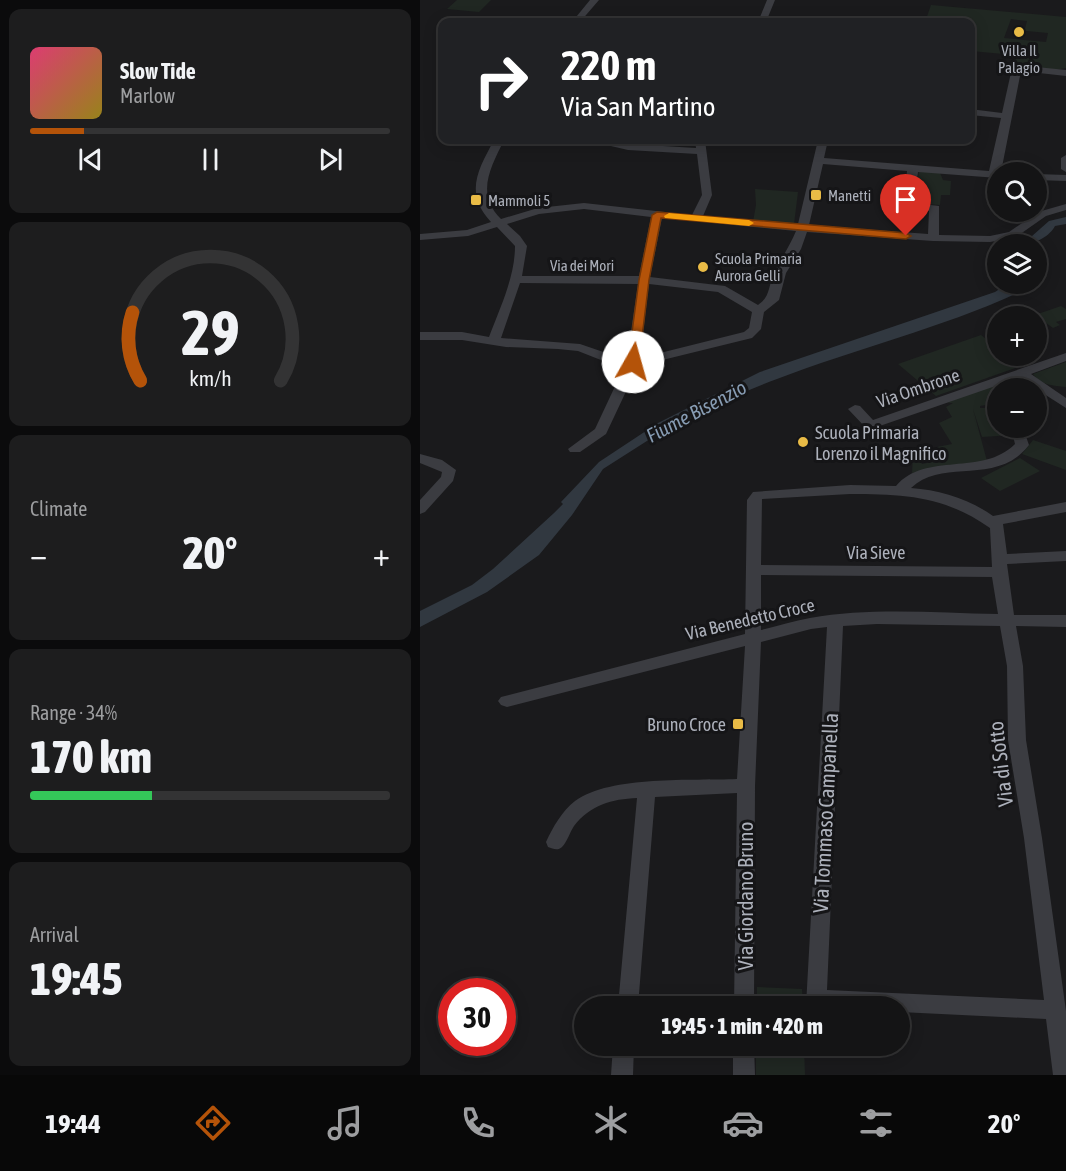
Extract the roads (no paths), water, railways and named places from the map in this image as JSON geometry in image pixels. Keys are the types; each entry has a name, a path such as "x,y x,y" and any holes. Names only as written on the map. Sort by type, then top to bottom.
{"street":[{"path":"579,18 595,0"},
{"path":"764,18 771,0"},
{"path":"998,162 1017,68 1066,73"},
{"path":"975,113 1006,116"},
{"path":"494,340 515,279 521,246 501,221 482,205 483,174 497,144"},
{"path":"626,144 628,147 701,145 707,195 696,219"},
{"path":"420,336 462,336 506,343 558,345 580,348 616,361 633,362 659,359 748,335 755,329 758,311 773,300 780,273 795,249 803,227 822,144"},
{"path":"1066,158 1066,169"},
{"path":"818,161 987,173"},
{"path":"913,168 908,206 935,208 933,238"},
{"path":"1047,177 1066,178"},
{"path":"420,237 449,236 545,209 578,206 611,207 696,219 933,238 990,239 1008,237 1042,214 1066,207"},
{"path":"575,449 601,431 633,362 644,280 657,215"},
{"name":"Via dei Mori","path":"515,279 644,280 721,289 758,311"},
{"name":"Via Ombrone","path":"855,410 871,424 1066,357"},
{"path":"1021,373 1060,401"},
{"path":"900,491 918,476 952,469 986,466 1000,461 1022,445 1020,438"},
{"path":"420,458 437,463 449,470 448,478 420,509"},
{"path":"753,637 754,500 758,495 847,490 900,491 954,500 991,521 1066,507"},
{"name":"Via di Sotto","path":"991,521 997,526 999,566 1015,666 1017,740 1033,838 1064,1075"},
{"name":"Via Sieve","path":"753,570 999,566 1066,556"},
{"name":"Via Benedetto Croce","path":"507,701 793,627 835,620 877,618 1066,621"},
{"name":"Via Tommaso Campanella","path":"816,996 835,620"},
{"name":"Via Giordano Bruno","path":"744,996 746,786 753,637"},
{"path":"555,842 570,816 587,802 622,791 746,786"},
{"path":"629,996 647,790"},
{"path":"910,1006 1054,1010"},
{"path":"622,1075 623,1056"},
{"path":"744,1056 744,1075"}],"water":[{"path":"1066,217 1066,224 1055,226 1047,235 1034,234 1049,221"},
{"name":"Fiume Bisenzio","path":"989,294 1015,294 937,325 763,384 670,431 661,432 603,469 572,515 539,555 487,592 420,627 420,611 472,585 493,569 563,504 561,502 599,462 658,423 760,372"}],"place":[{"name":"Villa Il Palagio","path":"1019,32"},
{"name":"Manetti","path":"816,195"},
{"name":"Mammoli 5","path":"476,200"},
{"name":"Scuola Primaria Aurora Gelli","path":"703,267"},
{"name":"Scuola Primaria Lorenzo il Magnifico","path":"803,442"},
{"name":"Bruno Croce","path":"738,724"}]}
